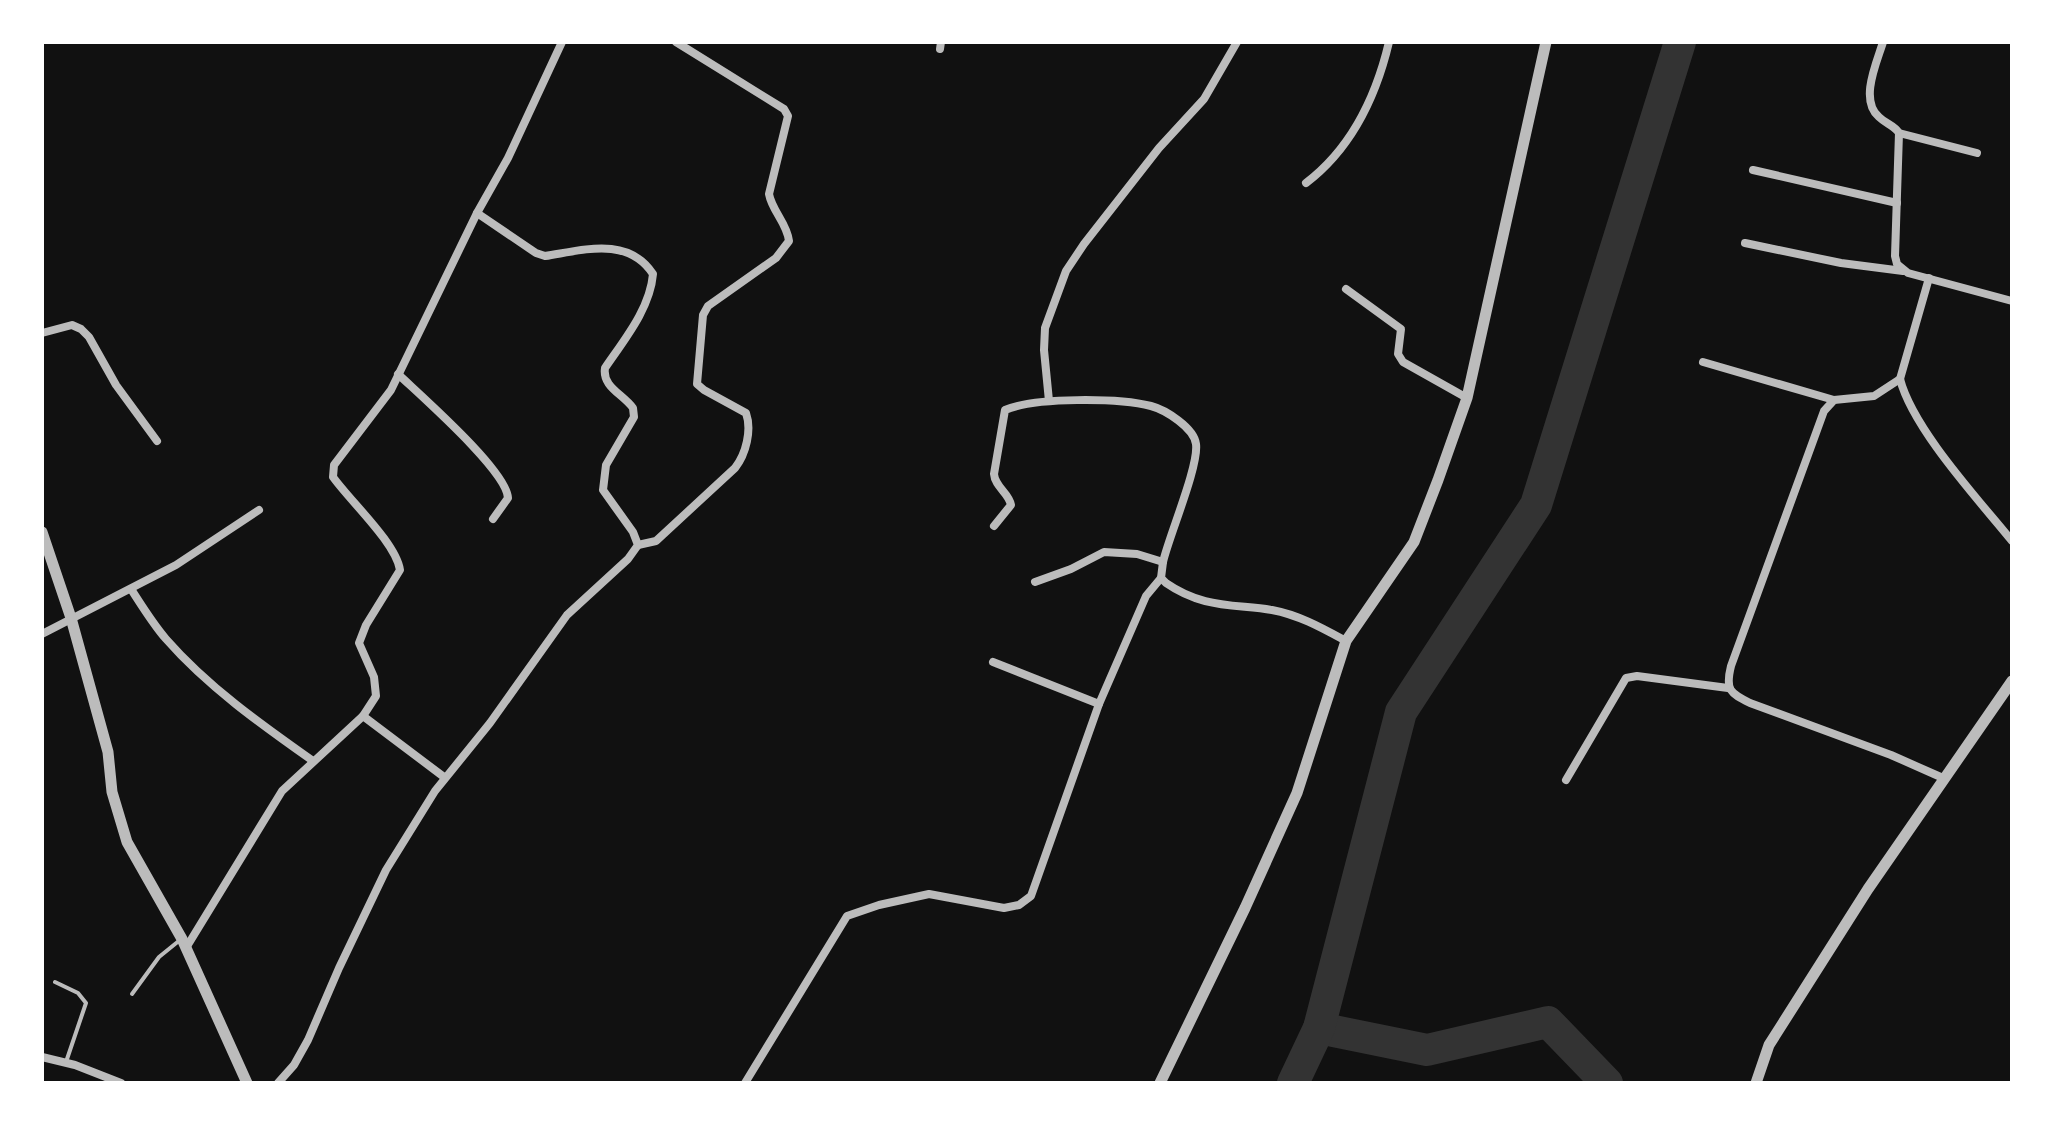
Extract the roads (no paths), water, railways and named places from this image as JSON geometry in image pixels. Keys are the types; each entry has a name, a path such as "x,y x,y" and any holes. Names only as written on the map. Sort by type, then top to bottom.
{"street":[{"path":"184,943 282,791 372,705 377,689 360,649 360,636 400,570 397,557 333,477 334,465 381,405 398,374 477,213 508,158 562,42"},
{"path":"278,1083 294,1065 308,1040 386,870 444,777 490,723 567,615 628,559 638,545 656,541 743,458 748,429 746,413 697,384 703,315 714,300 776,258 789,241 788,231 771,204 769,194 788,116 784,109 676,42"},
{"path":"1049,401 1045,328 1066,271 1159,148 1204,99 1237,42"},
{"path":"1306,183 1331,162 1363,117 1377,87 1389,42"},
{"path":"1160,1083 1297,793 1346,641 1414,542 1467,398 1546,42"},
{"path":"1883,42 1870,99 1876,114 1892,124 1899,133 1977,153"},
{"path":"1899,133 1895,256 1897,264 1904,271"},
{"path":"1753,170 1897,203"},
{"path":"477,213 536,253 545,256 609,248 635,254 653,274 648,298 605,368 604,375 606,382 633,408 634,417 606,465 603,490 633,532 638,545"},
{"path":"1745,243 1841,263 1904,271 2012,301"},
{"path":"1929,278 1900,379 1907,403 2012,541"},
{"path":"1346,289 1401,329 1400,360 1467,398"},
{"path":"42,333 72,325 85,332 116,385 157,441"},
{"path":"1703,362 1834,400 1874,396 1900,379"},
{"path":"398,374 471,445 502,482 508,498 493,519"},
{"path":"745,1083 847,916 929,894 1004,908 1025,902 1034,890 1099,704 1146,596 1161,578 1163,562 1193,466 1196,447 1191,432 1161,410 1149,406 1077,400 1010,408 1002,416 994,474 1011,505 994,526"},
{"path":"1728,688 1731,666 1757,593 1824,411 1834,400"},
{"path":"42,634 176,565 259,510"},
{"path":"42,532 71,618 108,752 112,792 127,842 184,943 247,1083"},
{"path":"1035,582 1071,569 1104,552 1137,554 1163,562"},
{"path":"1161,578 1171,587 1206,604 1287,614 1312,622 1346,641"},
{"path":"131,589 188,663 313,761"},
{"path":"993,662 1099,704"},
{"path":"1566,780 1626,678 1637,676 1728,688 1750,703 1891,755 1943,778"},
{"path":"1756,1083 1769,1045 1868,889 2012,681"},
{"path":"363,716 444,777"},
{"path":"42,1057 66,1062 121,1083"}],"lane":[{"path":"132,994 159,957 184,943"},
{"path":"55,982 78,993 86,1003 66,1062"}],"waterway":[{"path":"1293,1083 1319,1028 1401,712 1536,505 1680,42"},
{"path":"1319,1028 1427,1050 1548,1022 1607,1083"}]}
